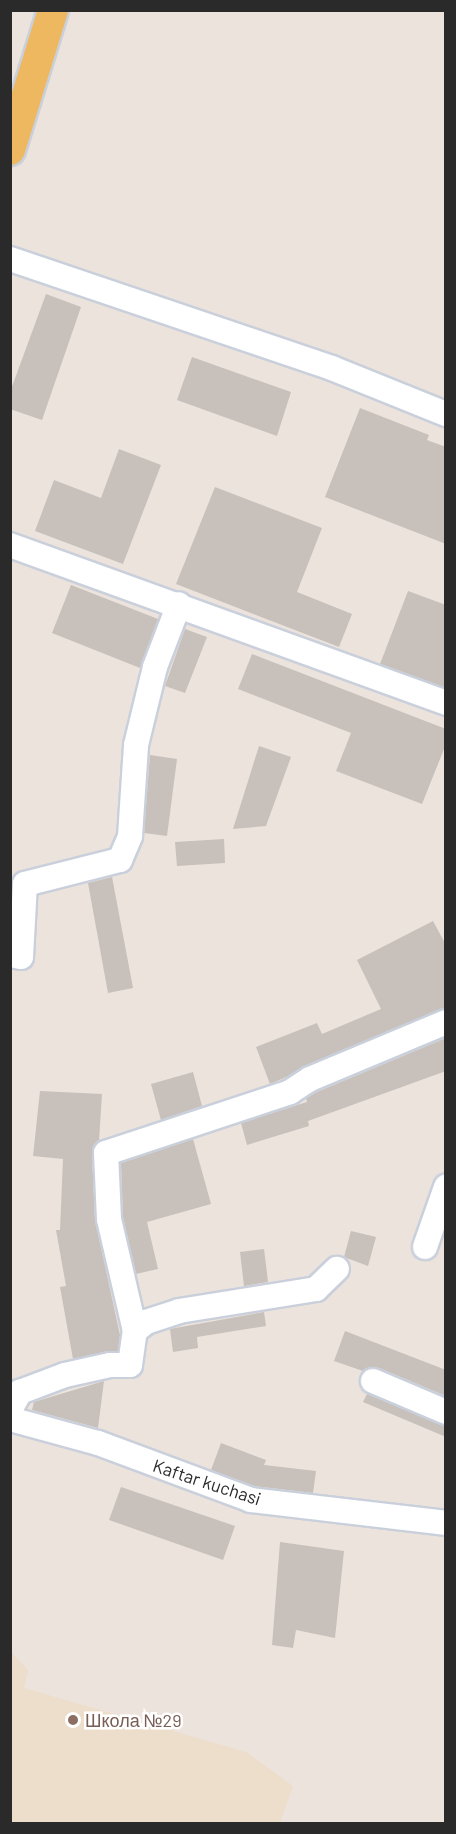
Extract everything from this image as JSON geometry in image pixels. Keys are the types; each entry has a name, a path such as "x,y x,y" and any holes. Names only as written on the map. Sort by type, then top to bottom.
{"main road":[{"path":"10,150 53,10"}],"street":[{"path":"10,259 332,368 446,414"},
{"path":"10,545 179,604 446,704"},
{"path":"10,955 21,957 26,884 120,860 130,836 136,745 154,667 179,604"},
{"path":"10,1410 20,1392 65,1374 110,1365 130,1365 135,1331 109,1219 106,1153 290,1092 310,1079 446,1022"},
{"path":"425,1247 446,1187"},
{"path":"135,1331 146,1322 179,1311 316,1289 337,1269"},
{"path":"373,1381 446,1412"},
{"name":"Kaftar kuchasi","path":"10,1419 98,1443 251,1500 446,1523"}],"shaded area":[{"name":"Школа №29","path":"10,1651 28,1670 24,1688 246,1752 293,1786 280,1823 11,1823"}],"building":[{"path":"46,294 81,307 42,420 10,409 10,392"},
{"path":"192,357 291,392 277,436 177,400"},
{"path":"360,408 429,435 427,440 446,447 446,544 325,497"},
{"path":"119,449 161,465 123,564 35,531 54,480 101,498"},
{"path":"215,487 322,528 297,592 352,614 339,647 176,584"},
{"path":"71,585 158,619 140,668 52,633"},
{"path":"408,591 446,605 446,688 380,664"},
{"path":"185,629 207,637 185,693 165,686"},
{"path":"252,654 446,729 446,744 422,804 336,771 351,733 238,689"},
{"path":"259,746 291,757 266,826 233,829"},
{"path":"150,755 177,759 167,836 144,833"},
{"path":"224,839 225,863 177,866 175,842"},
{"path":"112,877 133,988 108,993 88,883"},
{"path":"433,921 446,945 446,1008 270,1084 256,1047 317,1023 322,1034 381,1009 357,960"},
{"path":"446,1038 446,1071 308,1121 309,1126 247,1145 241,1123 307,1102 306,1098 317,1092"},
{"path":"193,1072 202,1106 161,1120 151,1084"},
{"path":"40,1091 102,1094 99,1141 92,1154 95,1220 120,1335 118,1351 73,1359 60,1287 66,1286 56,1230 60,1230 63,1159 33,1156"},
{"path":"193,1139 211,1204 147,1222 158,1269 136,1274 123,1217 121,1163"},
{"path":"351,1231 376,1237 368,1266 344,1257"},
{"path":"264,1249 268,1282 244,1286 240,1252"},
{"path":"264,1312 266,1326 197,1337 198,1348 173,1352 170,1329"},
{"path":"345,1331 446,1370 446,1396 379,1368 363,1371 334,1361"},
{"path":"104,1381 98,1428 32,1410 34,1402"},
{"path":"367,1394 446,1426 446,1437 363,1402"},
{"path":"221,1443 266,1460 264,1465 316,1471 313,1493 254,1486 211,1470"},
{"path":"121,1487 235,1526 223,1560 109,1520"},
{"path":"280,1542 344,1551 335,1638 296,1630 293,1648 272,1645"}],"place":[{"name":"Школа №29","path":"73,1720"}]}
